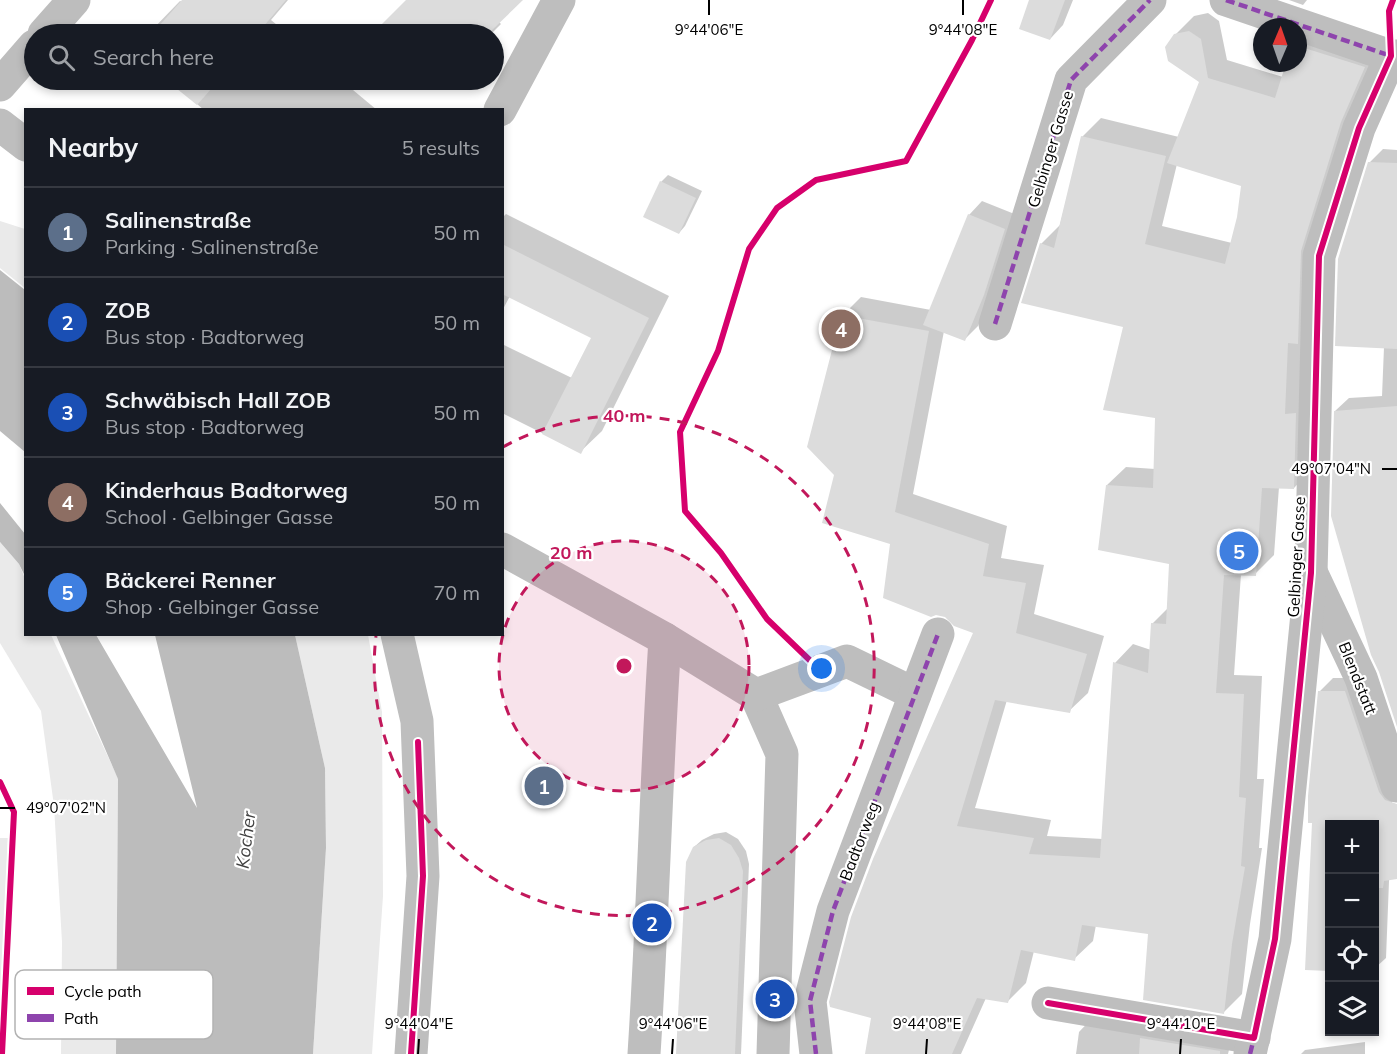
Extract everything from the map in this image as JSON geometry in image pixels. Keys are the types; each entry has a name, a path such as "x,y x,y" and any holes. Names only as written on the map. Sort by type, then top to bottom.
{"main road":[{"path":"53,24 74,0"},
{"path":"0,85 24,57"}],"street":[{"path":"501,108 559,0"},
{"name":"Gelbinger Gasse","path":"995,324 1071,80 1150,0"},
{"name":"Gelbinger Gasse","path":"1226,0 1394,56 1359,128 1319,256 1311,573 1275,939 1252,1046"},
{"path":"0,125 24,143"},
{"path":"504,550 665,639 756,695 782,754 773,1054"},
{"name":"Blendstatt","path":"1311,573 1361,678 1397,786"},
{"name":"Badtorweg","path":"816,1054 810,1001 833,911 938,634"},
{"path":"397,636 417,721 423,876 411,1054"},
{"path":"644,1054 665,639"},
{"path":"756,695 846,661 915,694"},
{"path":"1048,1002 1252,1046"}],"shaded area":[{"path":"0,221 24,229 24,287 0,268"},
{"path":"0,542 19,564 24,576 24,636 51,636 118,778 117,970 62,970 54,806 41,711 0,643"},
{"path":"295,636 368,636 382,712 383,896 372,1054 313,1054 326,848 325,768"},
{"path":"0,838 8,838 0,1003"},
{"path":"61,1039 116,1039 116,1054 61,1054"}],"water":[{"path":"0,270 24,289 24,451 0,431"},
{"path":"0,503 24,533 24,574 19,564 0,542"},
{"name":"Kocher","path":"56,636 97,636 197,808 155,636 295,636 325,768 326,848 313,1054 116,1054 116,1039 213,1039 213,970 117,970 118,779"}],"building":[{"path":"182,0 286,0 266,24 161,24"},
{"path":"406,0 523,0 498,24 382,24"},
{"path":"1029,0 1065,0 1050,40 1019,29"},
{"path":"1189,31 1201,39 1208,78 1275,98 1283,72 1307,72 1307,49 1365,67 1341,122 1301,251 1298,344 1288,343 1285,414 1296,413 1294,489 1262,488 1256,576 1224,575 1216,693 1244,694 1239,797 1246,798 1241,866 1245,867 1232,944 1224,1014 1143,1000 1148,934 1082,925 1075,961 1021,950 1008,1003 977,998 952,1054 865,1054 871,1018 830,1007 829,1002 851,917 873,859 973,633 954,626 945,617 936,615 931,617 883,598 890,544 822,523 834,475 807,447 841,315 929,331 895,512 989,544 983,576 1026,583 1016,633 1087,654 1070,713 995,700 957,826 1034,838 1029,854 1100,858 1113,662 1148,673 1151,623 1166,624 1169,564 1098,550 1106,485 1153,488 1155,418 1103,410 1123,327 1021,303 1040,243 1054,248 1081,136 1166,156 1145,244 1225,264 1237,217 1241,186 1167,163 1199,82 1168,61 1165,47 1174,34"},
{"path":"178,90 210,90 197,105"},
{"path":"1368,162 1397,163 1397,349 1335,346 1338,259"},
{"path":"660,181 696,198 679,234 643,217"},
{"path":"968,214 1005,229 984,295 965,341 923,325"},
{"path":"504,245 649,318 581,454 542,434 591,338 504,295"},
{"path":"1397,406 1397,727 1371,655 1331,516 1334,411"},
{"path":"1318,691 1345,691 1379,792 1385,800 1397,804 1397,879 1384,881 1383,888 1379,888 1379,820 1325,820 1325,971 1305,970 1312,823 1308,823 1308,796"},
{"path":"719,838 731,845 739,858 743,871 735,1054 676,1054 686,862 693,847 706,840"},
{"path":"1140,1038 1220,1051 1220,1054 1139,1054"}],"marked path":[{"path":"995,324 1071,80 1150,0"},
{"path":"1226,0 1391,56"},
{"path":"816,1054 810,1001 833,911 938,634"},
{"path":"1250,1054 1255,1034"}],"cycle path":[{"path":"821,671 767,619 721,553 685,511 680,432 718,351 749,249 777,208 816,180 906,161 972,40 991,0"},
{"path":"1048,1003 1254,1038 1275,939 1311,573 1319,256 1359,128 1391,56 1389,11 1393,0"},
{"path":"411,1054 423,876 418,742"},
{"path":"0,782 14,812 2,1054"}],"place":[{"name":"Kinderhaus Badtorweg","path":"841,329"},
{"name":"Bäckerei Renner","path":"1239,551"},
{"name":"Salinenstraße","path":"544,786"},
{"name":"ZOB","path":"652,923"},
{"name":"Schwäbisch Hall ZOB","path":"775,999"}]}
